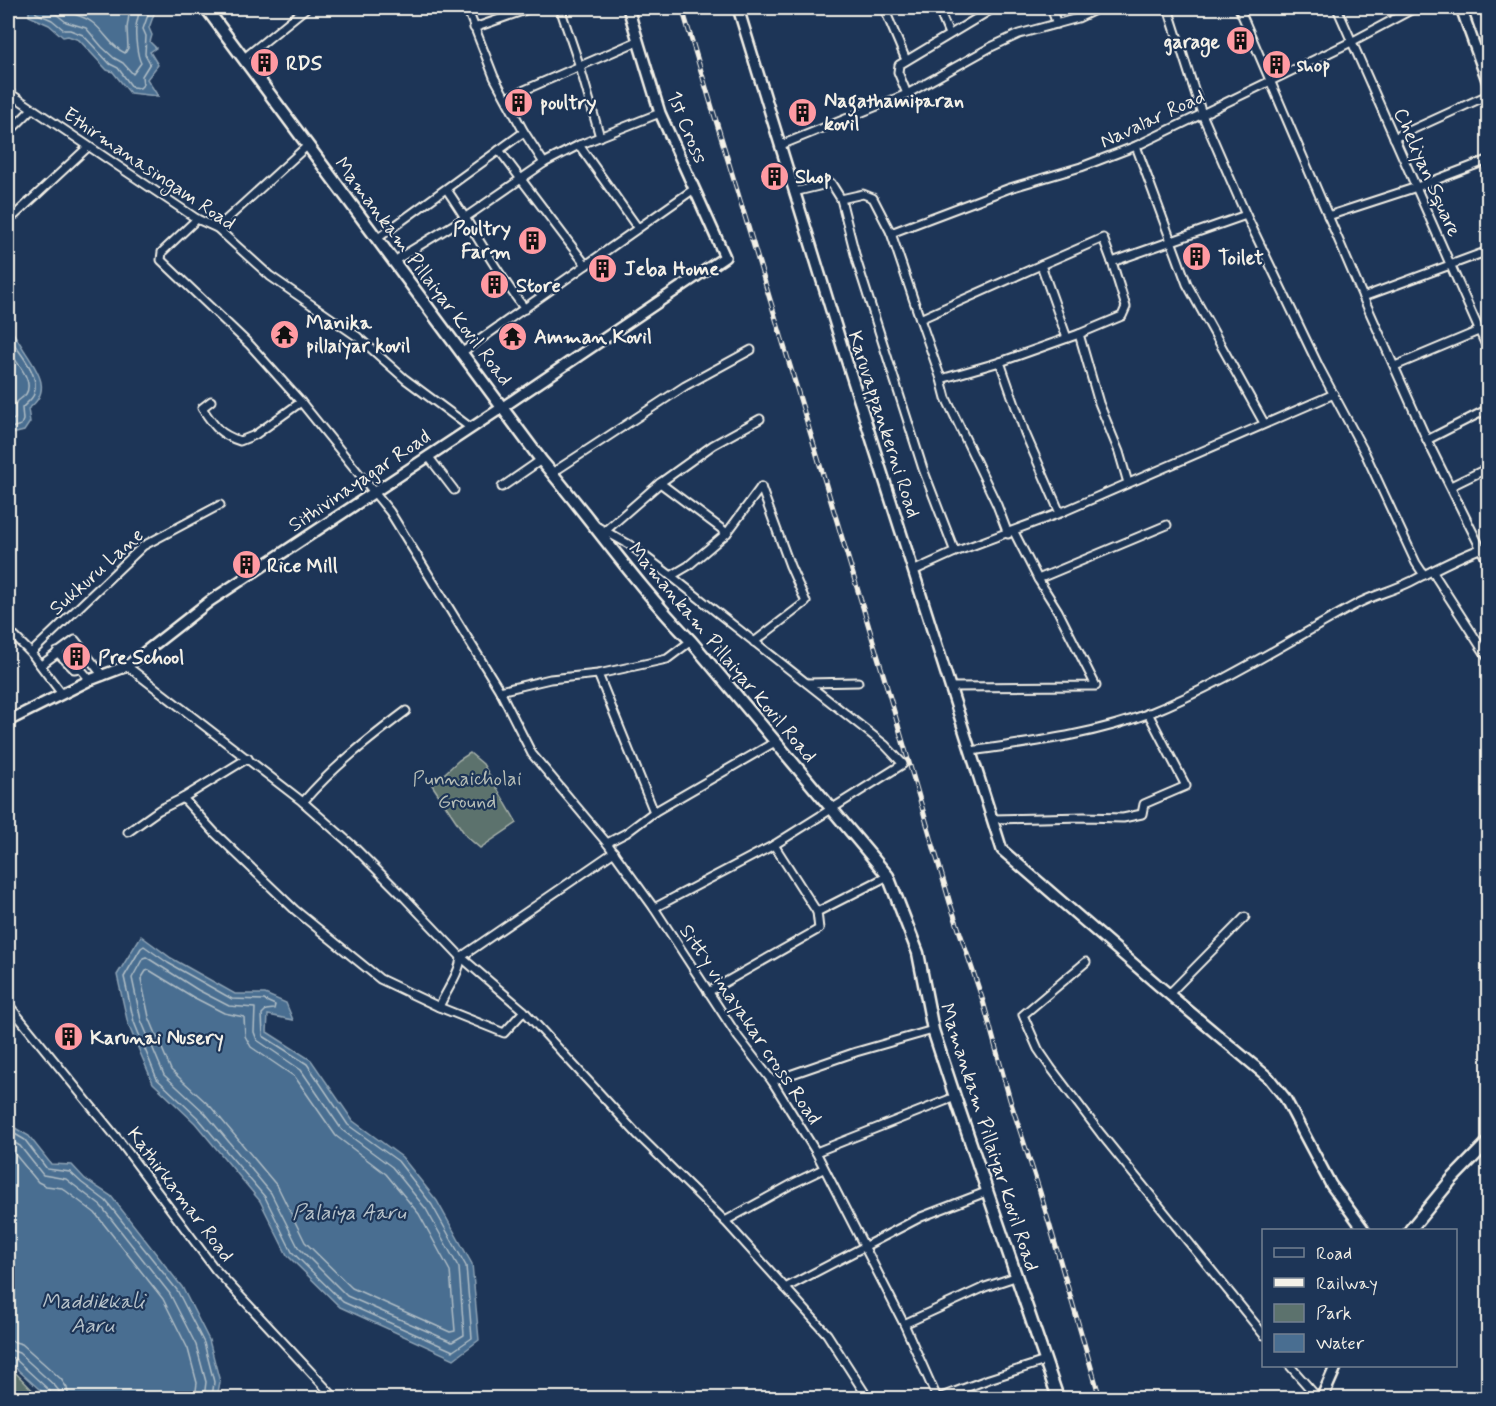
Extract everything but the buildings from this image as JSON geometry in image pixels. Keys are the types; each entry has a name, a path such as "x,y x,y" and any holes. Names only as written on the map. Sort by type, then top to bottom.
{"main road":[{"name":"Mamankam Pillaiyar Kovil Road","path":"206,8 540,460 657,607 691,641 888,876 918,953 933,1030 955,1098 1058,1398"},
{"path":"1411,1229 1452,1179 1488,1142"},
{"path":"1320,1398 1335,1367"}],"street":[{"path":"467,8 494,76 524,132 544,163"},
{"path":"474,27 531,8"},
{"path":"560,8 600,137"},
{"name":"1st Cross","path":"628,8 660,113 725,257"},
{"name":"Karuvappankerni Road","path":"738,8 1002,850 1169,994"},
{"path":"884,8 906,60"},
{"path":"938,8 949,34"},
{"path":"908,94 898,72 900,65 994,8"},
{"path":"1051,8 1057,24"},
{"path":"781,144 908,94 1009,38 1078,18 1099,8"},
{"path":"1168,8 1202,114 1246,215 1365,453 1416,563 1424,575"},
{"path":"1239,8 1427,440 1485,547 1488,563"},
{"name":"Cheliyan Square","path":"1337,8 1488,350"},
{"name":"Navalar Road","path":"891,233 1010,188 1081,167 1136,146 1352,42 1415,8"},
{"path":"1461,8 1488,83"},
{"path":"243,59 302,9"},
{"path":"506,98 638,41"},
{"name":"Ethirmanasingam Road","path":"8,92 197,219 216,228 270,276 358,337 405,379 471,428"},
{"path":"1394,138 1488,95"},
{"path":"8,133 32,109"},
{"path":"394,261 466,217 544,163 579,145 660,113"},
{"path":"378,238 524,132"},
{"path":"579,145 637,227"},
{"path":"216,228 282,166 308,146"},
{"path":"1136,146 1188,284 1264,423"},
{"path":"15,215 88,147"},
{"path":"499,150 586,265"},
{"path":"1328,216 1417,187 1488,160"},
{"path":"794,192 831,183 841,200 857,262 923,469 955,552"},
{"path":"461,353 694,189"},
{"path":"447,190 508,287 525,309"},
{"path":"841,200 863,194 873,198 891,233 946,398 1011,533 1058,611 1096,686 951,687"},
{"path":"1112,262 1246,215"},
{"path":"197,219 162,252 161,260 250,345 301,402 373,492"},
{"path":"920,319 1103,238 1126,307 1122,316 1000,362 941,379"},
{"path":"1363,297 1488,250"},
{"name":"Sithivinayagar Road","path":"8,721 90,680 126,666 210,601 725,257"},
{"path":"1041,265 1067,338"},
{"path":"1395,366 1488,327"},
{"path":"1079,334 1099,403 1119,452 1128,483"},
{"path":"552,473 685,386 751,350"},
{"path":"1000,362 1025,433 1060,513"},
{"path":"913,571 955,552 1060,513 1334,394"},
{"path":"211,401 202,408 212,423 224,436 240,441 255,435 301,402"},
{"path":"1427,440 1488,409"},
{"path":"605,531 660,483 713,445 760,419"},
{"path":"428,456 454,490"},
{"path":"502,487 540,460"},
{"path":"1451,486 1488,468"},
{"path":"660,483 727,533"},
{"path":"671,576 688,566 727,533 761,487 806,602 754,642"},
{"name":"Sitty vinayakar cross Road","path":"373,492 390,512 500,691 532,754 614,852 654,908 708,992 772,1081 816,1152 904,1324 938,1398"},
{"name":"Sukkuru Lane","path":"31,653 143,546 220,505"},
{"path":"594,525 630,545 671,576 885,745 903,764 774,844 654,908"},
{"path":"1038,579 1167,525"},
{"path":"972,751 1068,736 1148,713 1245,668 1358,603 1485,547"},
{"path":"1432,571 1488,658"},
{"path":"8,630 31,653 62,694"},
{"path":"41,665 75,640 103,676"},
{"path":"500,691 550,679 598,674 667,659 691,641"},
{"path":"57,652 74,669 80,668 90,680"},
{"path":"126,666 303,802 360,854 461,957 524,1011 637,1134 725,1221 827,1334 868,1398"},
{"path":"598,674 654,812"},
{"path":"807,683 858,682"},
{"path":"303,802 356,749 406,711"},
{"path":"993,819 1123,818 1142,814 1144,804 1186,786 1148,713"},
{"path":"607,843 626,833 654,812 775,742"},
{"path":"128,832 159,810 248,758"},
{"path":"183,798 215,833 295,910 380,979 439,1007 504,1033 524,1011"},
{"path":"708,992 819,929 818,912 774,844"},
{"path":"461,957 614,852"},
{"path":"818,912 858,889 888,876"},
{"path":"1245,917 1169,994 1269,1077 1286,1098 1331,1185 1363,1229"},
{"path":"439,1007 451,981 460,969 461,957"},
{"path":"1086,962 1023,1015 1038,1049 1101,1134 1262,1334"},
{"name":"Kathirkamar Road","path":"8,1004 121,1143 215,1269 334,1398"},
{"path":"772,1081 856,1052 933,1030"},
{"path":"816,1152 955,1098"},
{"path":"725,1221 823,1169"},
{"path":"785,1288 921,1217 986,1192"},
{"path":"904,1324 985,1287 1015,1277"},
{"path":"938,1398 1045,1361"},
{"path":"1292,1367 1320,1398"}],"green space":[{"name":"Punnaicholai Ground","path":"470,753 483,764 517,823 480,848 466,836 432,785"},
{"path":"8,1365 40,1398 8,1398"}],"water":[{"path":"25,8 152,8 154,14 149,28 152,35 150,42 156,48 150,52 158,65 147,79 158,96 130,93 113,72 107,70 79,40 68,36 63,37 49,25 29,16 29,10"},
{"path":"8,326 38,373 41,388 36,402 28,409 30,422 24,431 8,435"},
{"name":"Palaiya Aaru","path":"141,936 171,958 235,994 265,994 286,1003 293,1020 268,1015 267,1032 311,1060 353,1121 402,1157 437,1201 472,1264 479,1340 454,1359 340,1307 287,1255 260,1201 195,1123 153,1083 128,1024 117,975"},
{"name":"Maddikkali Aaru","path":"8,1124 29,1136 51,1164 72,1165 85,1179 111,1196 182,1287 209,1340 220,1382 217,1398 49,1398 8,1361"}],"railway":[{"path":"682,8 950,903 983,1001 1010,1100 1040,1192 1100,1398"}],"place":[{"name":"garage","path":"1241,41"},
{"name":"RDS","path":"265,63"},
{"name":"shop","path":"1276,64"},
{"name":"poultry","path":"519,102"},
{"name":"Nagathamiparan kovil","path":"803,112"},
{"name":"Shop","path":"774,176"},
{"name":"Poultry Farm","path":"532,240"},
{"name":"Toilet","path":"1197,257"},
{"name":"Jeba Home","path":"603,268"},
{"name":"Store","path":"495,285"},
{"name":"Manika pillaiyar kovil","path":"285,334"},
{"name":"Amman Kovil","path":"513,336"},
{"name":"Rice Mill","path":"246,565"},
{"name":"Pre School","path":"77,657"},
{"name":"Karunai Nusery","path":"69,1037"}]}
